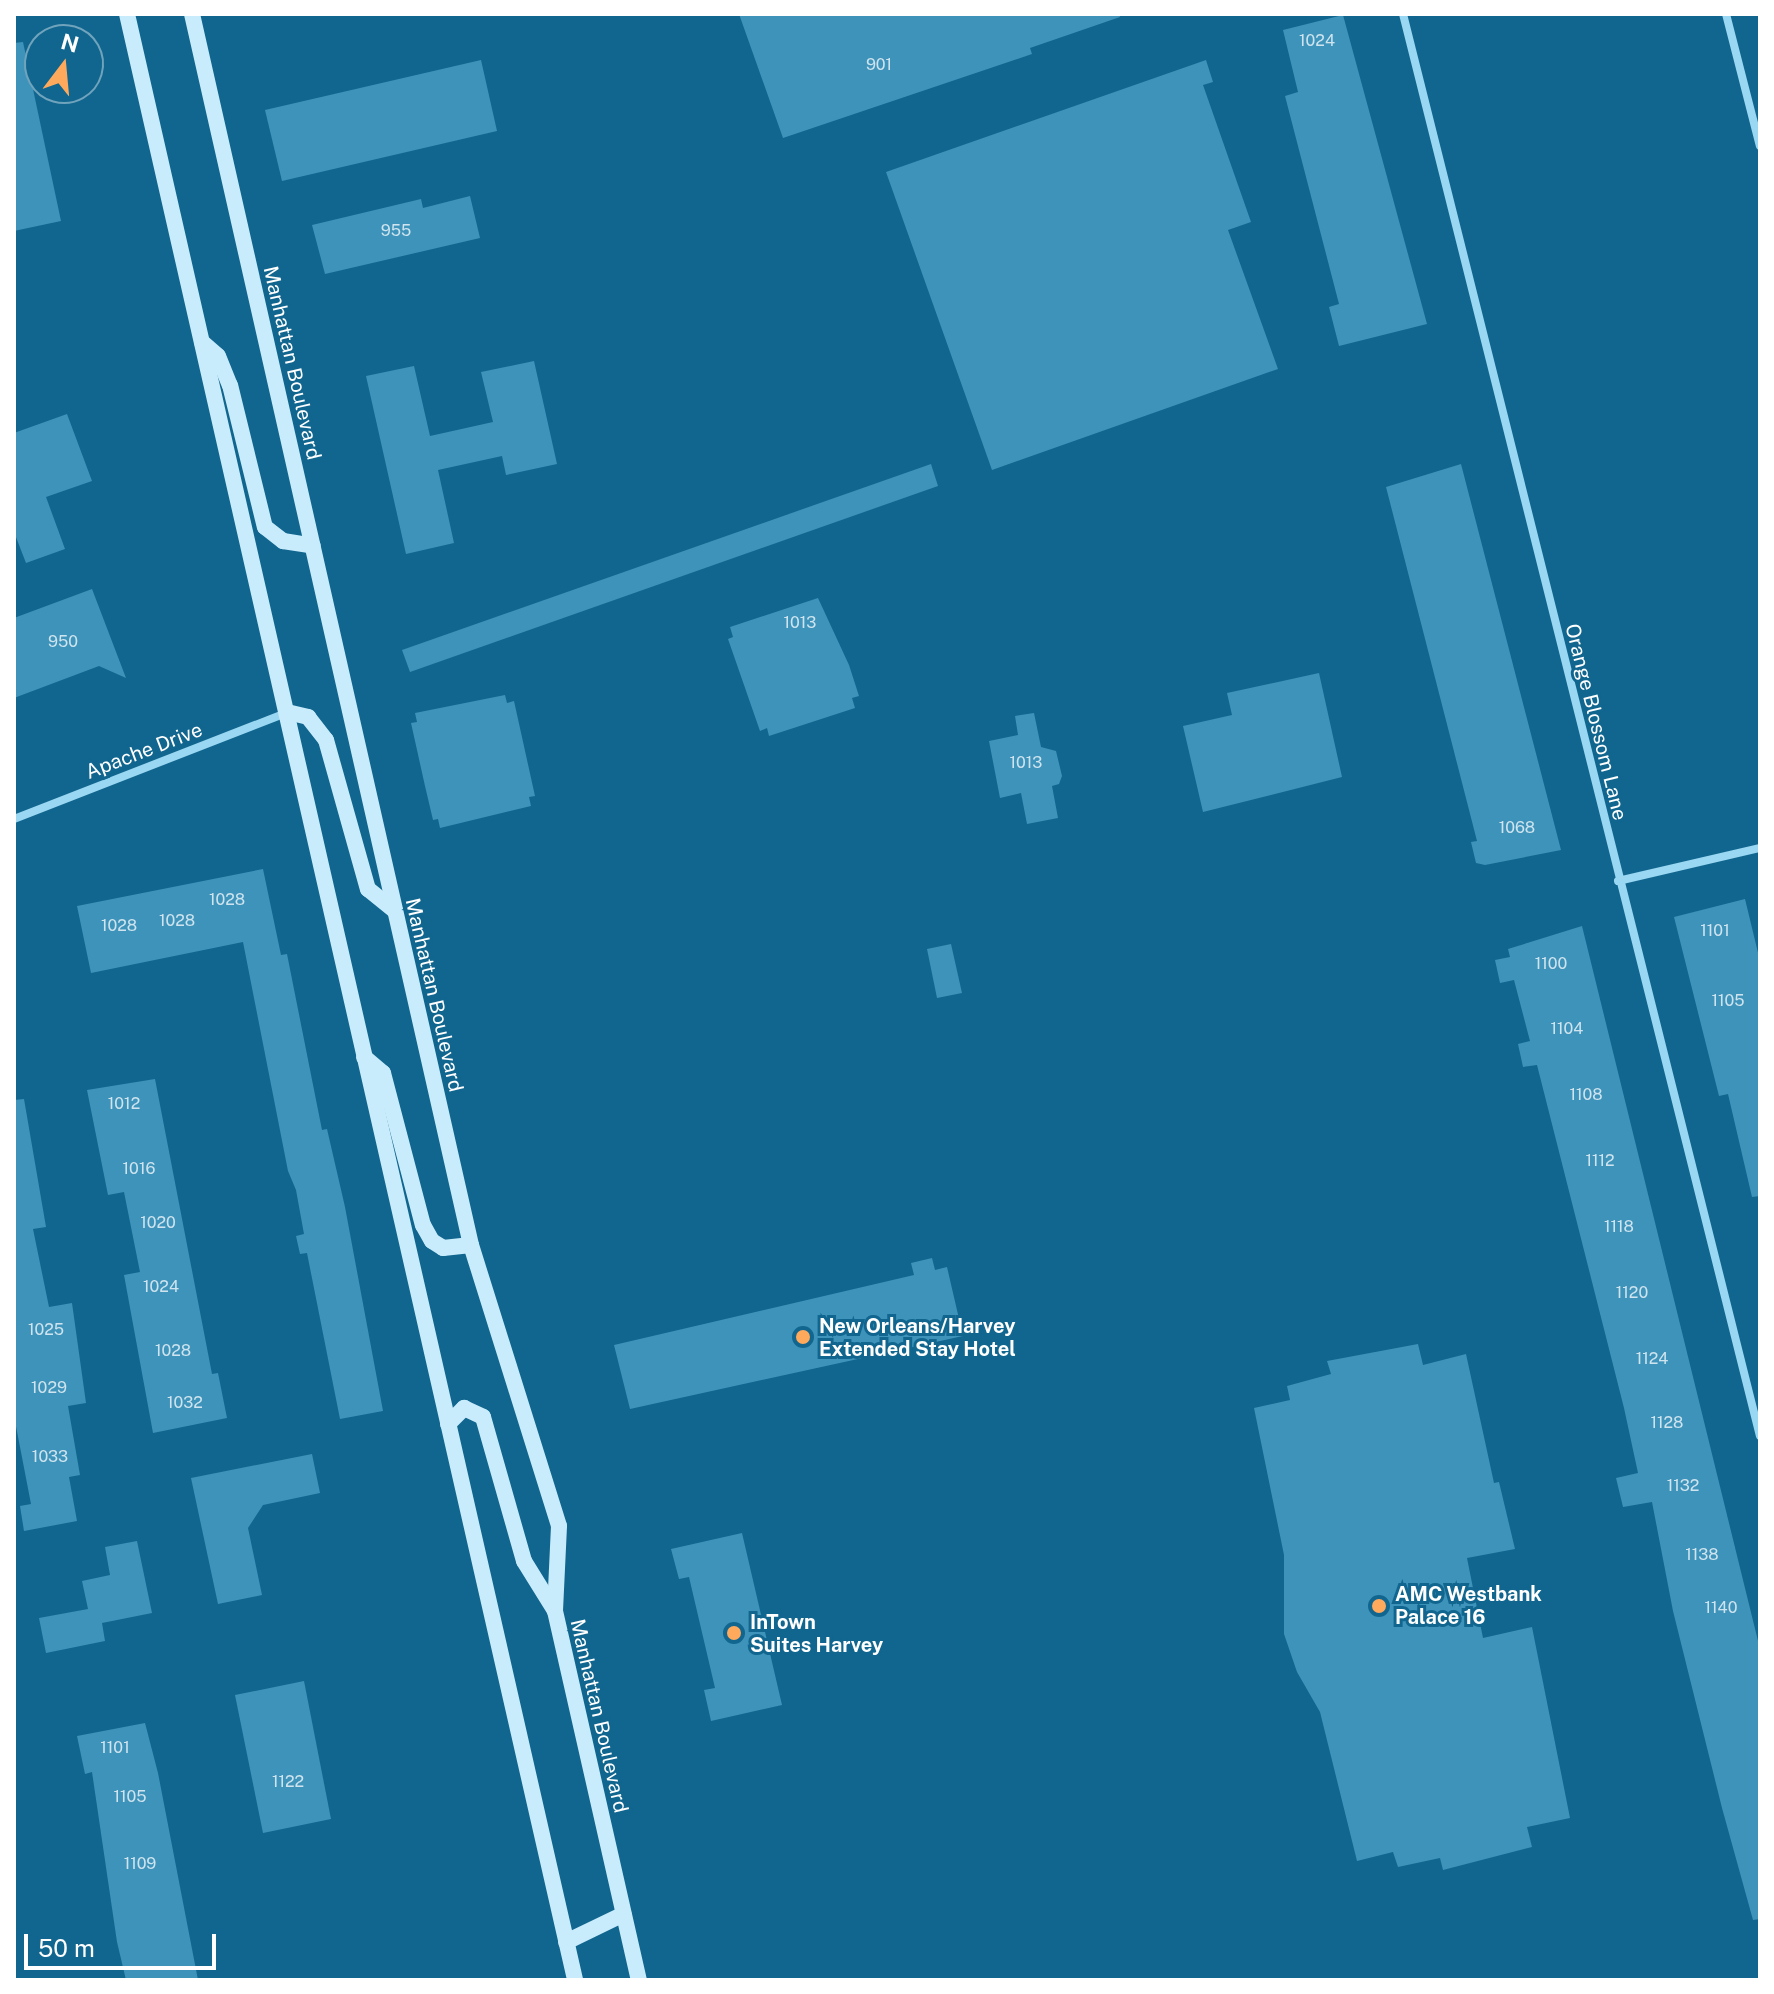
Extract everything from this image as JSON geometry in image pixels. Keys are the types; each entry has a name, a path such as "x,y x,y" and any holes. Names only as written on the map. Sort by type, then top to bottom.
{"street":[{"path":"127,14 575,1980"},
{"name":"Manhattan Boulevard","path":"192,14 471,1245 559,1526 555,1611 639,1980"},
{"name":"Orange Blossom Lane","path":"1403,14 1618,881 1760,1436"},
{"path":"1726,14 1760,146"},
{"path":"202,342 218,356 230,385 265,527 283,541 313,546"},
{"path":"287,712 308,717 326,740 368,889 395,911"},
{"name":"Apache Drive","path":"14,819 287,712"},
{"path":"1618,881 1760,848"},
{"path":"364,1057 383,1073 428,1233 443,1248 471,1245"},
{"path":"448,1424 464,1408 483,1417 524,1561 555,1611"},
{"path":"566,1942 624,1914"}],"building":[{"path":"739,14 1119,14 1120,17 1030,48 1032,54 783,138"},
{"path":"1343,15 1427,324 1339,346 1329,307 1339,304 1285,96 1298,92 1283,30"},
{"path":"23,42 24,104 36,104 61,221 14,231 14,43"},
{"path":"481,60 497,131 282,181 265,110"},
{"path":"1206,60 1213,82 1203,85 1251,222 1228,230 1278,369 992,470 886,172"},
{"path":"470,196 480,238 325,274 312,225 421,199 423,208"},
{"path":"534,361 557,464 506,475 502,456 438,470 454,543 406,554 366,376 414,366 430,436 493,422 481,372"},
{"path":"67,414 92,481 46,497 65,549 26,563 14,532 14,433"},
{"path":"931,464 938,486 410,672 402,650"},
{"path":"1461,464 1561,850 1485,865 1476,863 1471,842 1477,841 1386,487"},
{"path":"92,589 126,678 99,666 14,698 14,618"},
{"path":"818,598 849,665 859,696 852,698 855,708 769,736 767,728 760,731 728,639 733,637 730,627"},
{"path":"1319,673 1342,777 1203,812 1183,726 1232,715 1227,693"},
{"path":"505,695 507,703 514,701 535,796 529,797 531,806 440,828 438,819 433,820 411,723 417,722 415,713"},
{"path":"1034,713 1041,747 1056,751 1062,776 1059,784 1052,786 1058,818 1027,824 1021,793 1000,798 989,741 1018,735 1015,716"},
{"path":"263,869 281,955 287,954 322,1130 327,1129 345,1207 383,1411 340,1419 307,1253 300,1254 296,1236 304,1234 296,1190 288,1171 243,942 91,973 77,906"},
{"path":"1745,899 1760,961 1760,1196 1752,1197 1728,1094 1719,1096 1674,917"},
{"path":"1582,926 1760,1649 1760,1919 1753,1920 1722,1808 1673,1611 1652,1502 1623,1507 1616,1478 1638,1473 1624,1408 1537,1065 1523,1067 1518,1044 1530,1041 1514,980 1500,983 1495,960 1510,957 1508,949"},
{"path":"951,944 962,993 937,998 927,949"},
{"path":"155,1079 212,1374 218,1373 227,1418 153,1433 124,1275 140,1272 124,1192 108,1195 87,1090"},
{"path":"24,1099 46,1227 33,1229 49,1307 72,1303 86,1403 68,1406 80,1475 69,1477 77,1521 24,1531 20,1506 31,1504 14,1416 14,1100"},
{"name":"New Orleans/Harvey Extended Stay Hotel","path":"932,1258 935,1270 947,1267 963,1336 630,1409 614,1345 914,1275 911,1263"},
{"name":"AMC Westbank Palace 16","path":"1418,1344 1423,1365 1466,1354 1494,1483 1499,1482 1515,1549 1467,1558 1483,1638 1532,1627 1570,1818 1527,1827 1532,1847 1443,1870 1440,1858 1398,1867 1393,1852 1357,1861 1320,1712 1297,1672 1284,1634 1284,1555 1254,1408 1290,1400 1287,1386 1331,1374 1327,1361"},
{"path":"312,1454 320,1493 263,1505 248,1528 262,1595 218,1604 191,1478"},
{"name":"InTown Suites Harvey","path":"742,1533 782,1705 711,1721 704,1690 715,1688 689,1577 679,1579 671,1549"},
{"path":"137,1541 152,1613 102,1623 105,1641 46,1653 39,1618 88,1609 82,1581 110,1575 105,1547"},
{"path":"304,1681 331,1819 263,1833 235,1695"},
{"path":"145,1723 158,1773 198,1980 126,1980 117,1942 92,1772 85,1774 77,1736"}],"place":[{"name":"New Orleans/Harvey Extended Stay Hotel","path":"803,1337"},
{"name":"AMC Westbank Palace 16","path":"1379,1606"},
{"name":"InTown Suites Harvey","path":"734,1633"}]}
